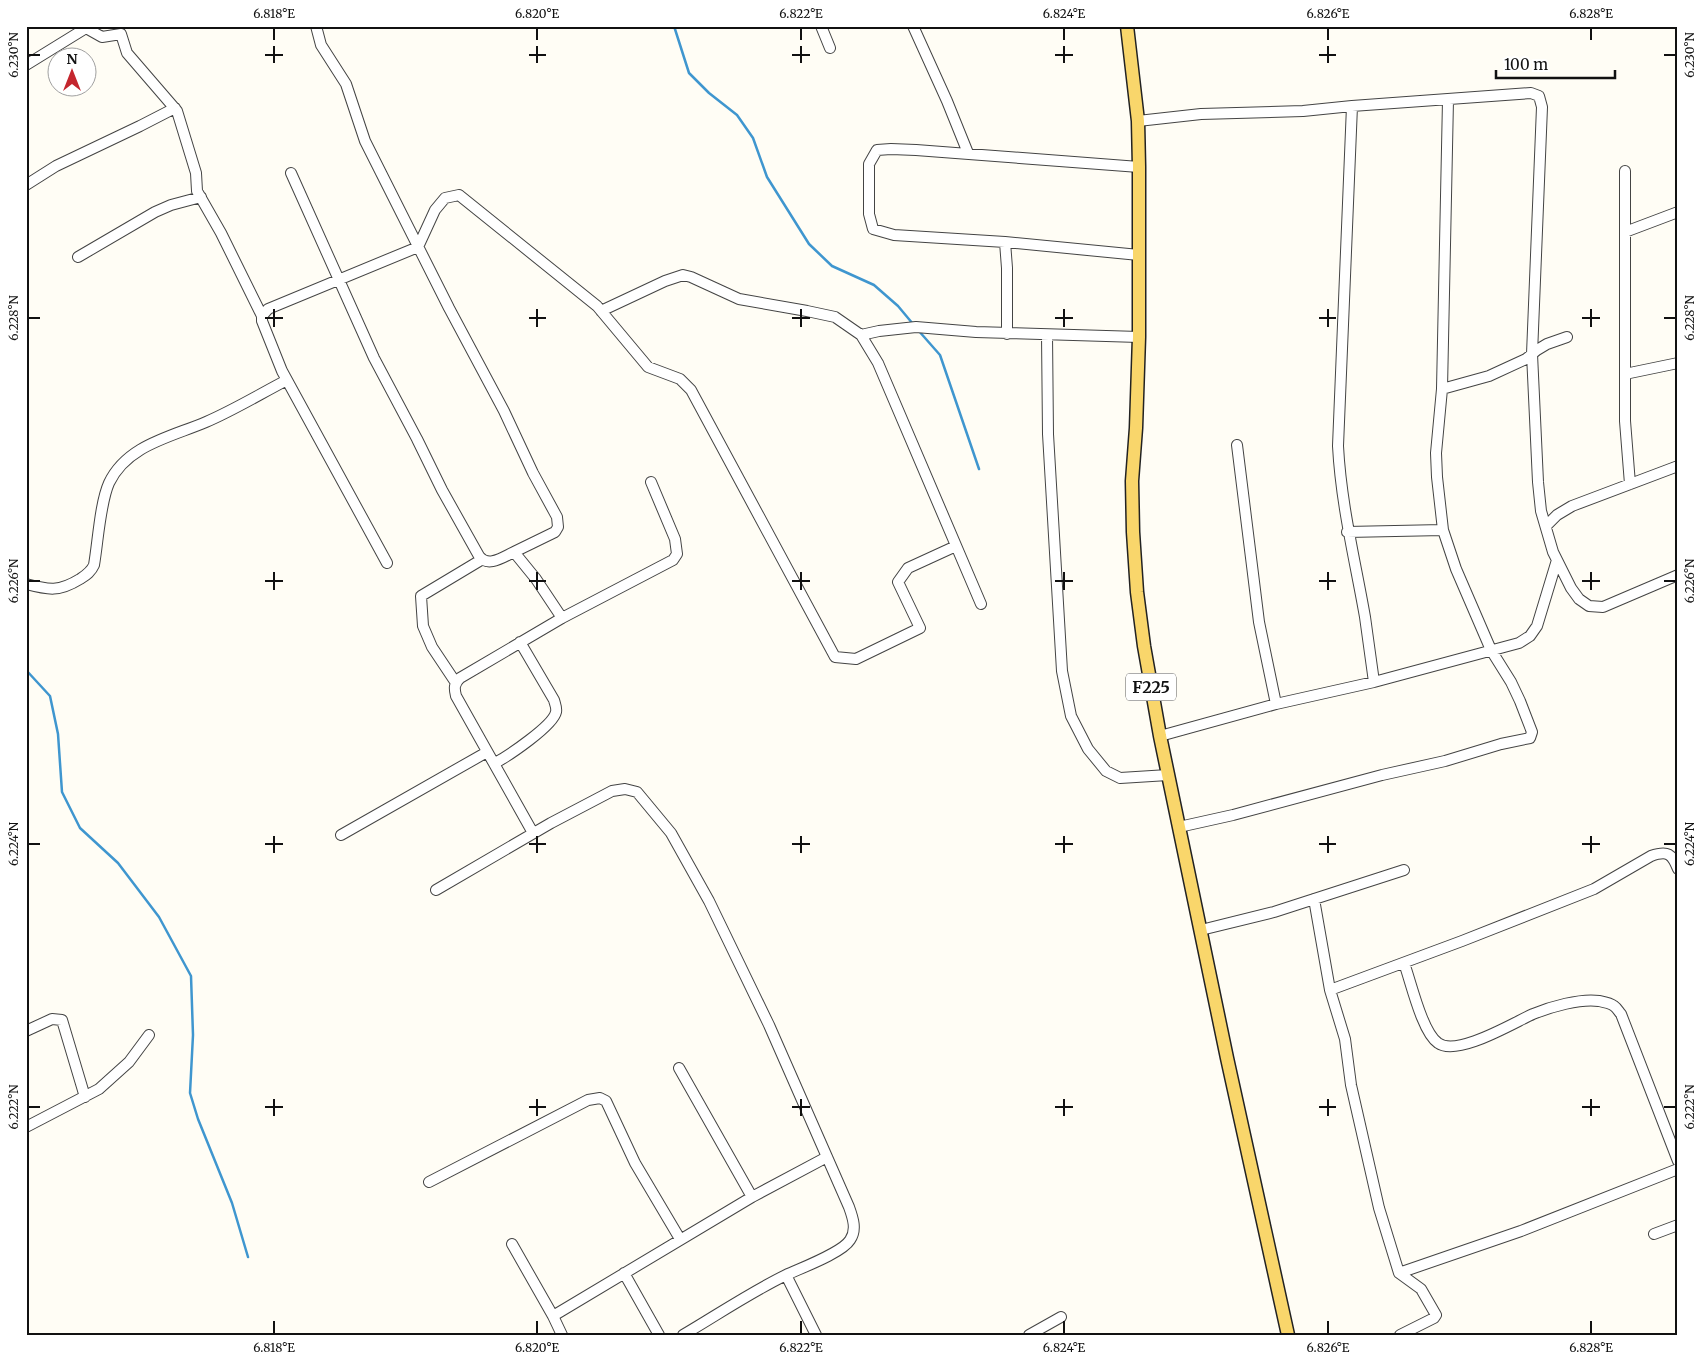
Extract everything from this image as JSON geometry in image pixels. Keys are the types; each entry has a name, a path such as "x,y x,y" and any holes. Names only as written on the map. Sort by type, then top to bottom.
{"main road":[{"name":"F225","path":"1127,26 1138,121 1139,167 1139,338 1132,480 1137,592 1144,646 1160,736 1288,1335"}],"street":[{"path":"316,26 321,45 346,84 365,141 448,308 504,411 533,473 559,522 555,532 490,562 481,560 421,596 423,626 432,647 456,683"},
{"path":"821,26 830,48"},
{"path":"912,26 947,101 968,153"},
{"path":"26,65 86,28 102,37 121,34 127,53 178,111 193,164 197,191 222,233 262,316 262,321 287,380 387,563"},
{"path":"1138,121 1201,114 1304,111 1531,94 1539,96 1542,107 1532,354 1541,511 1557,560 1579,600 1589,606 1604,607 1678,575"},
{"path":"1179,827 1233,815 1530,738 1532,732 1520,701 1511,682 1491,650 1456,570 1443,530 1436,453 1442,388 1448,100"},
{"path":"1352,106 1338,446 1340,480 1365,617 1374,682"},
{"path":"26,186 56,166 175,108"},
{"path":"1139,167 968,153 877,150 869,164 868,214 873,229 894,235 1005,242 1139,255"},
{"path":"1625,171 1626,420 1630,484"},
{"path":"291,173 374,358 442,490 481,560"},
{"path":"262,316 268,309 418,247 435,210 445,198 460,195 601,311 648,368 680,380 691,390 835,657 856,659 920,628 898,582 908,568 956,546"},
{"path":"78,257 155,212 171,205 201,197"},
{"path":"1625,232 1678,212"},
{"path":"1005,242 1007,334"},
{"path":"601,311 682,275 691,277 738,300 835,317 861,335 878,363 981,604"},
{"path":"861,335 916,327 1007,334 1139,338"},
{"path":"1047,335 1048,434 1062,671 1070,716 1088,749 1106,771 1120,778 1168,775"},
{"path":"1442,388 1490,376 1526,359 1547,344 1567,337"},
{"path":"1626,374 1678,363"},
{"path":"26,584 48,590 58,589 70,585 92,570 104,498 109,483 118,468 135,452 153,442 207,422 287,380"},
{"path":"1237,445 1259,622 1276,704"},
{"path":"1546,526 1557,515 1572,506 1678,466"},
{"path":"533,834 456,696 454,689 460,678 520,642 673,560 677,554 675,539 650,482"},
{"path":"1348,532 1443,530"},
{"path":"514,552 536,579 562,618"},
{"path":"1160,736 1276,704 1374,682 1519,644 1530,636 1537,626 1557,560"},
{"path":"495,764 529,740 556,714 557,710 554,700 520,642"},
{"path":"341,835 487,752"},
{"path":"436,890 612,791 625,789 637,792 671,833 709,901 769,1025 849,1207 854,1222 854,1234 850,1242 825,1258 786,1275 683,1335"},
{"path":"1330,990 1594,889 1659,853 1666,853 1673,857 1678,869"},
{"path":"1201,930 1274,912 1404,870"},
{"path":"1314,899 1330,990 1345,1039 1351,1085 1378,1208 1399,1273 1421,1289 1436,1315 1434,1318 1400,1335"},
{"path":"1404,963 1424,1023 1430,1035 1438,1043 1447,1047 1458,1046 1502,1030 1535,1013 1580,1000 1593,1000 1614,1006 1621,1014 1678,1161"},
{"path":"26,1031 52,1020 62,1020 85,1096"},
{"path":"26,1127 99,1090 129,1062 149,1036"},
{"path":"679,1068 752,1197"},
{"path":"429,1182 588,1100 600,1098 606,1101 635,1163 680,1239"},
{"path":"553,1316 752,1197 827,1157"},
{"path":"1399,1273 1521,1231 1678,1168"},
{"path":"1654,1234 1678,1225"},
{"path":"512,1244 562,1335"},
{"path":"624,1273 659,1335"},
{"path":"786,1275 816,1335"},
{"path":"1029,1335 1061,1317"}],"waterway":[{"path":"674,26 689,73 709,93 737,115 753,138 767,177 809,244 832,266 874,285 898,306 913,324"},
{"path":"918,330 940,355 979,469"},
{"path":"26,670 50,696 58,734 62,792 80,828 118,863 159,917 191,976 193,1035 190,1093 198,1119 232,1203 248,1257"}]}
